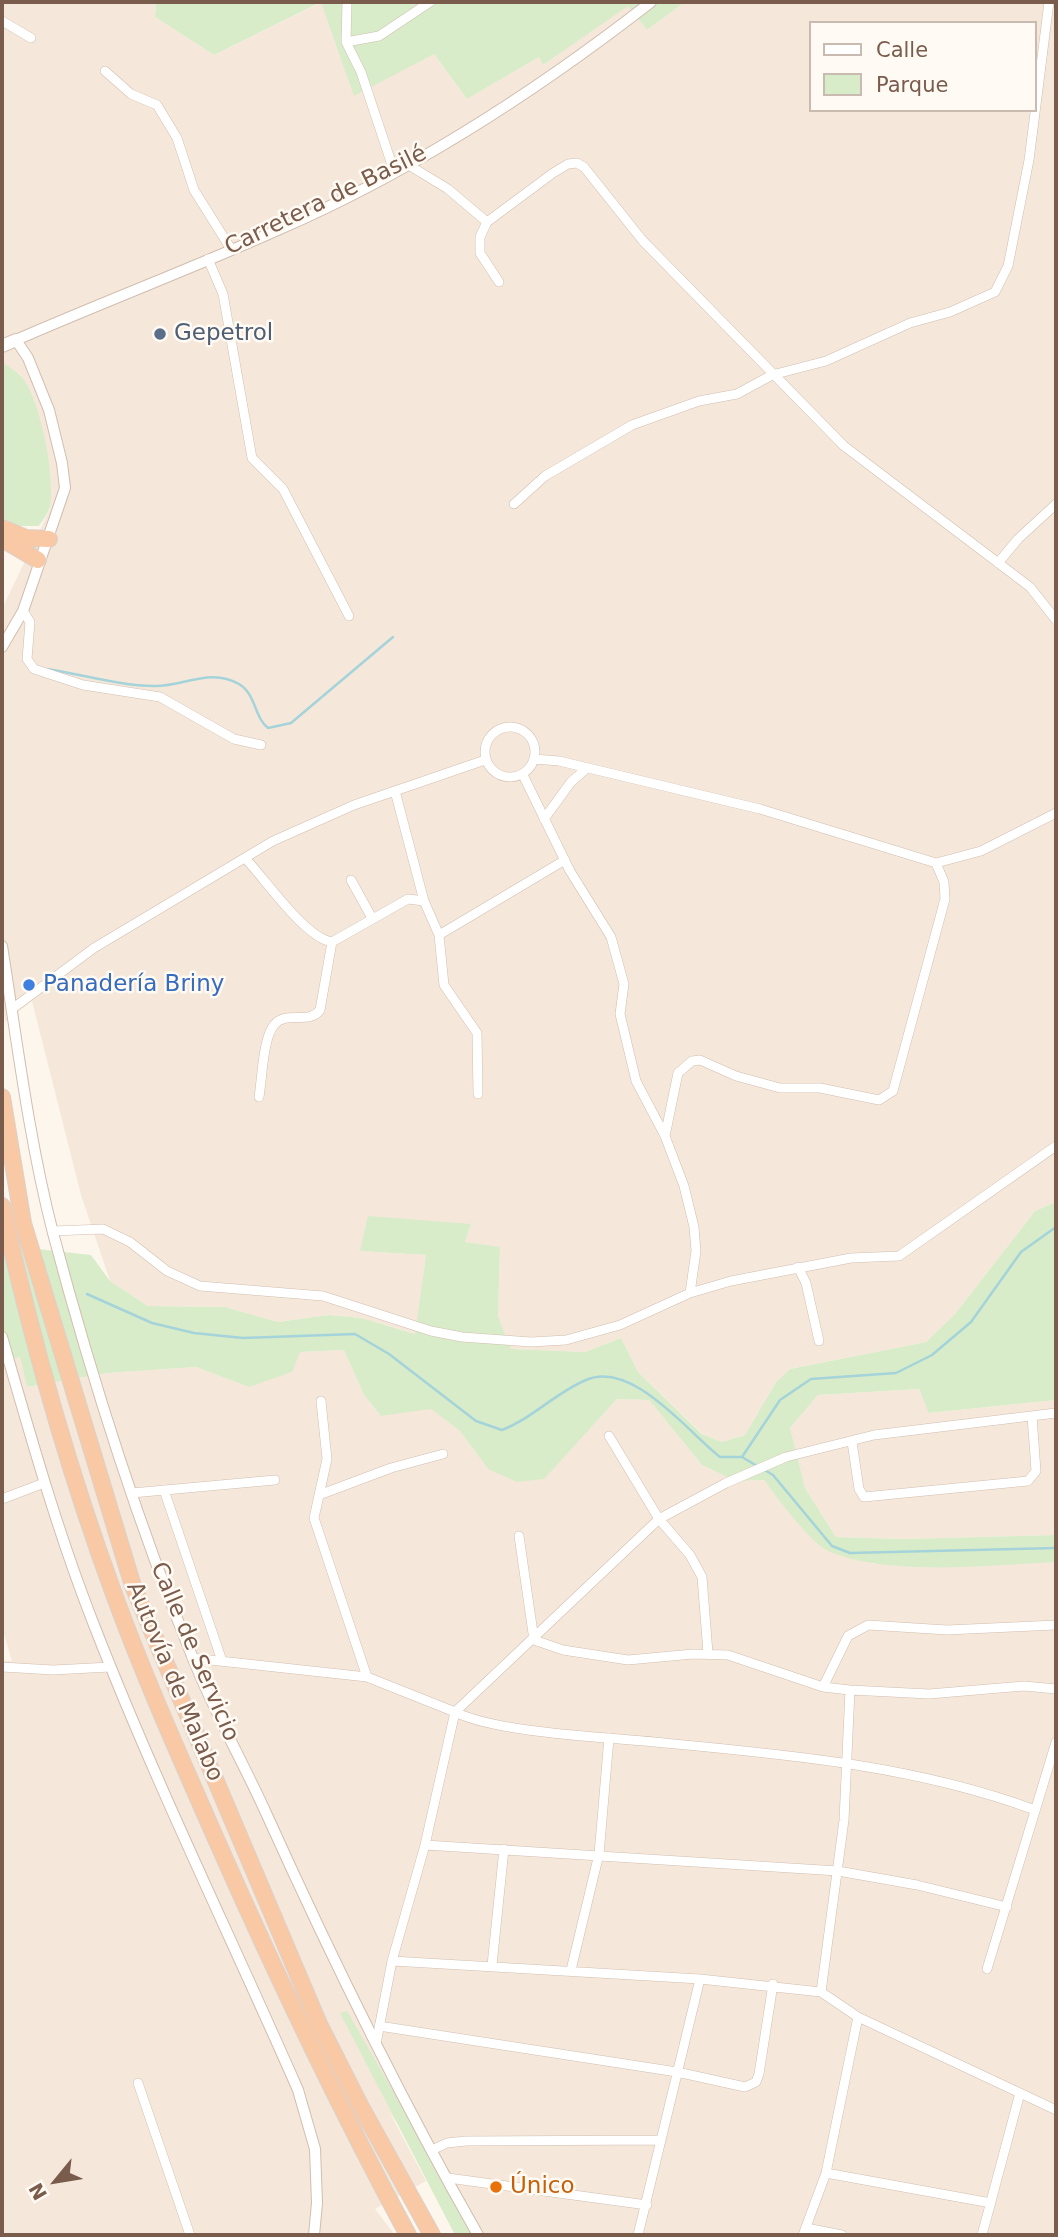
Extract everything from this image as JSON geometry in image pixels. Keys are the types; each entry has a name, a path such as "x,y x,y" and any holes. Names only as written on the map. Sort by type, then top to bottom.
{"highway":[{"path":"2,528 26,538 49,539"},
{"path":"2,539 38,560"},
{"name":"Autovía de Malabo","path":"2,1097 23,1223 83,1429 133,1586 182,1708 319,2024 361,2107 432,2235"},
{"name":"Autovía de Malabo","path":"2,1206 25,1307 119,1608 289,2006 346,2121 408,2235"}],"main road":[{"path":"2,346 16,340"}],"street":[{"path":"347,2 346,42 361,72 394,171"},
{"path":"346,42 379,36 430,2"},
{"name":"Carretera de Basilé","path":"16,340 282,229 394,171 524,92 651,2"},
{"path":"1037,97 1049,2"},
{"path":"2,21 31,38"},
{"path":"105,71 131,94 158,105 177,138 194,190 231,249"},
{"path":"514,504 545,476 632,425 699,401 737,394 772,375 826,360 910,323 950,312 995,292 1008,266 1029,160 1035,112"},
{"path":"499,282 480,253 480,237 487,222 553,173 577,163 596,181 643,241 844,446 1030,587 1056,620"},
{"path":"407,164 448,189 487,222"},
{"path":"208,259 223,295 251,458 283,489 349,616"},
{"path":"2,647 23,611 38,560 49,539 65,488 62,463 39,383 16,340"},
{"path":"998,563 1017,539 1056,504"},
{"path":"23,611 30,622 27,659 34,669 83,685 160,697 234,739 261,745"},
{"path":"485,760 488,739 506,727 522,730 533,743 534,759 523,775"},
{"path":"534,759 559,761 760,809 936,863 981,851 1056,813"},
{"path":"485,760 500,776 523,775"},
{"path":"12,1009 25,996 94,948 245,858 309,824 485,760"},
{"path":"544,819 571,782 587,768"},
{"path":"523,775 565,860 611,937 624,984 620,1014 636,1080 666,1136 684,1186 694,1227 696,1251 690,1293"},
{"path":"395,791 424,901 439,935 444,985 477,1033 478,1094"},
{"path":"245,858 273,887 293,916 321,940 332,942 408,899 424,901"},
{"path":"439,935 565,860"},
{"path":"666,1136 678,1073 692,1061 700,1060 736,1076 780,1088 820,1088 879,1100 893,1091 945,899 944,882 936,863"},
{"path":"351,880 372,918"},
{"path":"259,1097 269,1036 274,1024 283,1018 312,1017 320,1010 332,942"},
{"name":"Calle de Servicio","path":"2,946 53,1231 90,1365 131,1493 192,1658 375,2047 478,2235"},
{"path":"10,997 25,996"},
{"path":"53,1231 103,1229 130,1242 167,1271 200,1286 323,1296 431,1331 462,1337 531,1342 566,1340 620,1325 690,1293 798,1267 852,1258 899,1256 1056,1146"},
{"path":"798,1267 806,1283 820,1341"},
{"path":"2,1337 44,1483 110,1667 298,2090 315,2149 317,2203 314,2235"},
{"path":"321,1401 327,1459 314,1518 367,1677"},
{"path":"375,2047 392,1961 425,1845 455,1712 534,1640 618,1555 659,1519 765,1464 898,1431 1056,1413"},
{"path":"852,1442 859,1489 864,1497 1028,1480 1036,1471 1032,1416"},
{"path":"609,1436 659,1519 683,1546 702,1577 708,1653"},
{"path":"319,1496 391,1468 443,1454"},
{"path":"131,1493 275,1480"},
{"path":"2,1499 44,1483"},
{"path":"164,1490 222,1661"},
{"path":"519,1536 534,1640"},
{"path":"823,1687 848,1636 868,1625 947,1630 1056,1625"},
{"path":"534,1640 563,1650 628,1660 708,1653 747,1660 823,1687 850,1690 929,1693 1024,1686 1056,1689"},
{"path":"192,1658 367,1677 470,1719 609,1738 845,1763 987,1791 1035,1810"},
{"path":"2,1667 53,1670 110,1667"},
{"path":"821,1992 838,1871 850,1690"},
{"path":"571,1970 599,1854 609,1738"},
{"path":"987,1969 1056,1742"},
{"path":"425,1845 838,1871 917,1885 1007,1907"},
{"path":"492,1965 504,1849"},
{"path":"392,1961 773,1984 821,1992 858,2017 1056,2110"},
{"path":"638,2235 700,1979"},
{"path":"379,2026 677,2072 745,2087 756,2082 773,1984"},
{"path":"842,2235 804,2232 826,2173 858,2017"},
{"path":"138,2083 190,2235"},
{"path":"982,2235 1020,2093"},
{"path":"432,2150 447,2143 466,2141 661,2140"},
{"path":"826,2173 991,2203"},
{"path":"447,2178 646,2205"}],"shaded area":[{"path":"2,2 156,2 155,17 214,55 322,2 434,54 467,99 539,57 543,65 628,5 647,30 685,2 1056,2 1056,1202 1035,1211 955,1314 926,1342 790,1369 776,1382 745,1435 722,1442 703,1434 638,1372 621,1338 585,1352 511,1349 498,1316 500,1248 465,1242 471,1224 361,1251 426,1255 416,1334 362,1318 329,1315 278,1322 225,1307 148,1306 110,1281 81,1195 32,1001 5,1022 2,998 2,609 50,509 22,376 2,362"},
{"path":"344,1350 364,1395 381,1416 431,1408 459,1430 488,1469 544,1478 617,1399 649,1400 702,1465 735,1481 764,1480 783,1505 826,1550 875,1564 1056,1562 1056,2235 476,2235 390,2113 426,2181 375,2209 395,2235 2,2235 2,1661 12,1661 2,1628 2,1361 20,1356 27,1387 107,1373 196,1367 249,1387 300,1352"},
{"path":"919,1389 930,1413 1056,1400 1056,1535 903,1539 836,1537 805,1488 790,1428 818,1395"}],"green space":[{"path":"156,2 321,2 214,55 155,17"},
{"path":"321,2 685,2 647,30 628,6 543,65 539,57 467,99 434,54 354,96"},
{"path":"2,362 18,373 27,385 45,438 51,494 49,510 39,526 17,526 2,518"},
{"path":"1056,1202 1056,1400 929,1413 919,1389 818,1395 790,1428 805,1488 836,1537 903,1539 1056,1535 1056,1562 971,1567 909,1567 852,1559 828,1551 803,1530 764,1480 735,1481 702,1465 649,1400 617,1399 544,1479 517,1482 488,1469 459,1430 431,1409 381,1416 364,1395 344,1350 300,1352 292,1372 249,1387 196,1367 107,1373 27,1387 20,1357 2,1361 2,1245 91,1255 110,1281 148,1306 225,1307 278,1322 329,1315 362,1318 415,1334 426,1255 360,1251 368,1216 471,1224 465,1242 500,1247 498,1316 511,1349 585,1352 621,1338 638,1372 702,1434 722,1442 745,1435 776,1382 790,1369 926,1342 955,1314 1035,1211"},
{"path":"347,2011 476,2235 455,2235 340,2013"}],"waterway":[{"path":"47,669 141,685 165,686 207,677 228,679 245,688 268,728 291,723 393,637"},
{"path":"87,1294 152,1323 194,1333 243,1338 355,1334 389,1354 476,1421 502,1430 586,1380 604,1376 622,1380 658,1401 720,1457 742,1457 780,1400 811,1379 896,1373 932,1355 971,1322 1021,1252 1056,1227"},
{"path":"742,1457 757,1466"},
{"path":"763,1469 773,1475 832,1546 850,1553 1056,1548"}],"place":[{"name":"Gepetrol","path":"160,334"},
{"name":"Panadería Briny","path":"29,985"},
{"name":"Único","path":"496,2187"}]}
